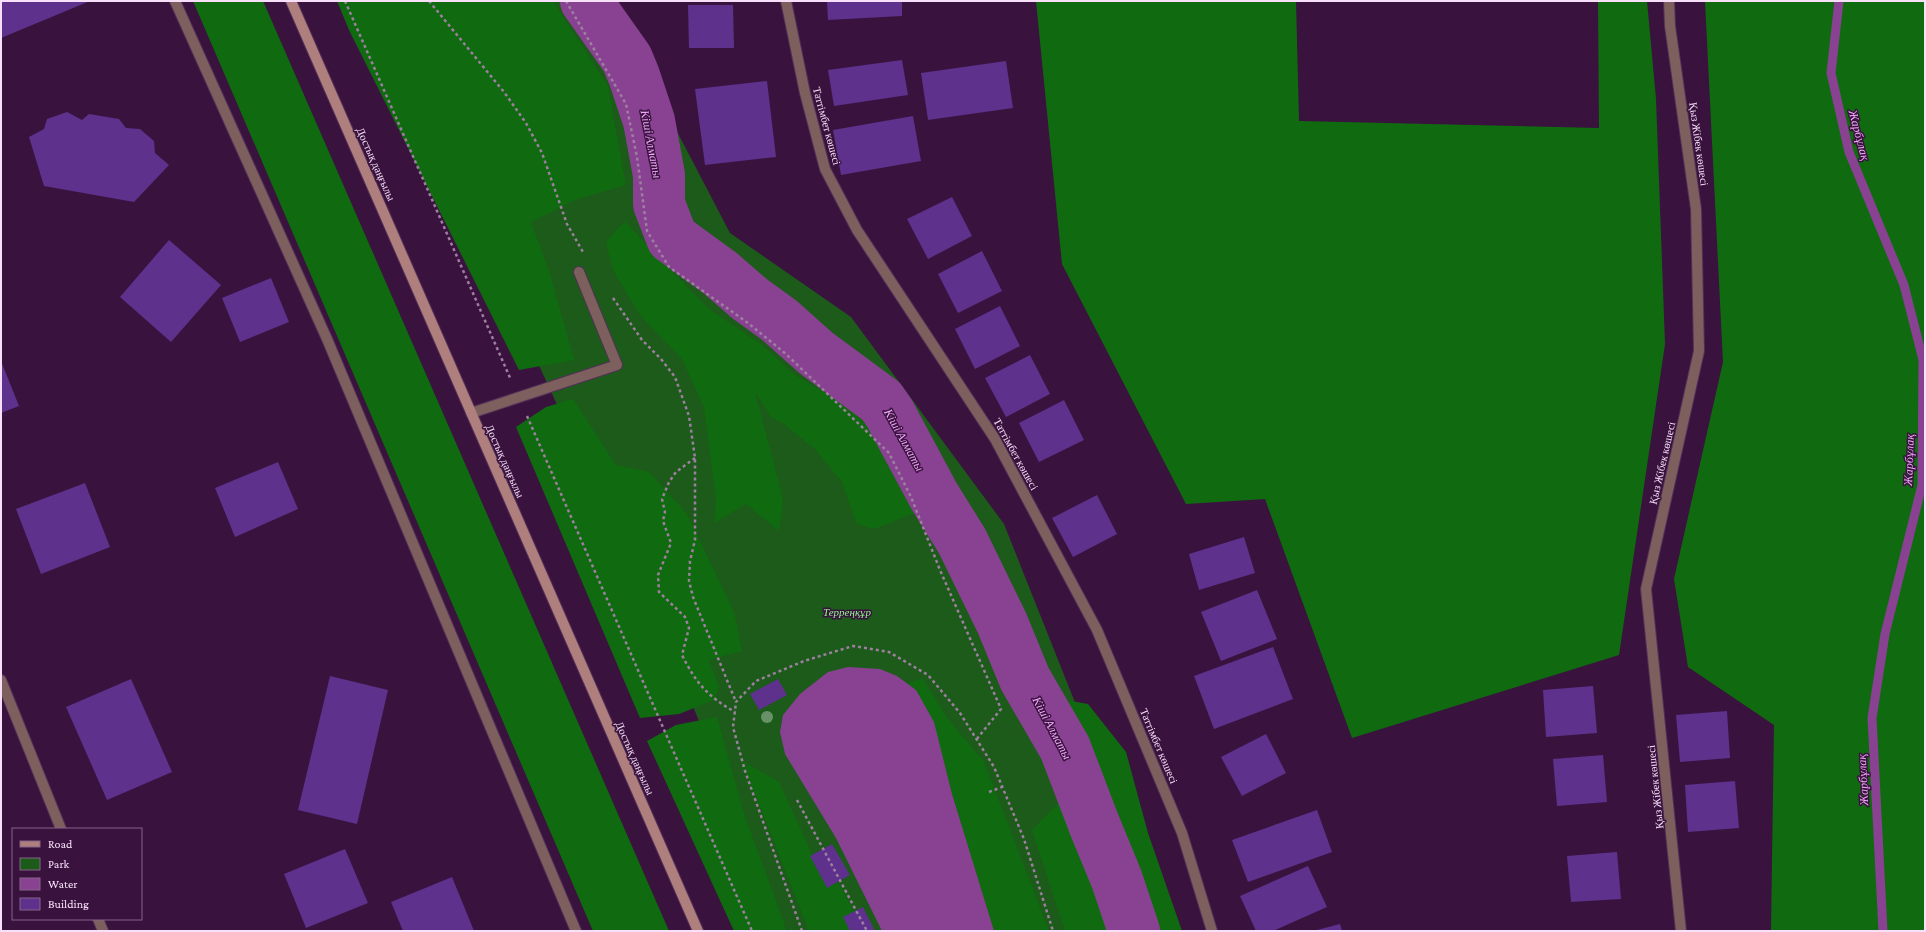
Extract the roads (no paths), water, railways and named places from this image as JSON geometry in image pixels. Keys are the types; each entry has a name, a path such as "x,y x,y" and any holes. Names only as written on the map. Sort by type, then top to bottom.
{"main road":[{"name":"Достық даңғылы","path":"291,1 698,931"}],"street":[{"path":"175,1 326,339 576,931"},
{"name":"Таттімбет көшесі","path":"786,1 805,92 825,169 856,230 995,439 1097,630 1182,833 1212,931"},
{"name":"Қыз Жібек көшесі","path":"1669,1 1670,26 1696,209 1699,351 1646,589 1681,931"},
{"path":"471,413 617,365 579,272"},
{"path":"1,680 61,828"},
{"path":"98,920 103,931"}],"water":[{"path":"848,667 880,669 897,676 916,690 934,722 952,794 994,931 882,931 836,838 785,754 780,732 783,715 800,694 828,672"}],"waterway":[{"name":"Кіші Алматы","path":"586,1 627,59 634,76 649,121 659,175 659,204 672,238 720,273 750,299 779,320 816,353 881,401 890,414 934,496 962,541 1002,623 1025,679 1065,748 1117,880 1134,931"},
{"name":"Жарбұлақ","path":"1839,1 1831,73 1849,152 1904,285 1923,360 1922,485 1885,634 1872,718 1883,931"}],"park label":[{"name":"Терреңқұр","path":"847,612"}]}
